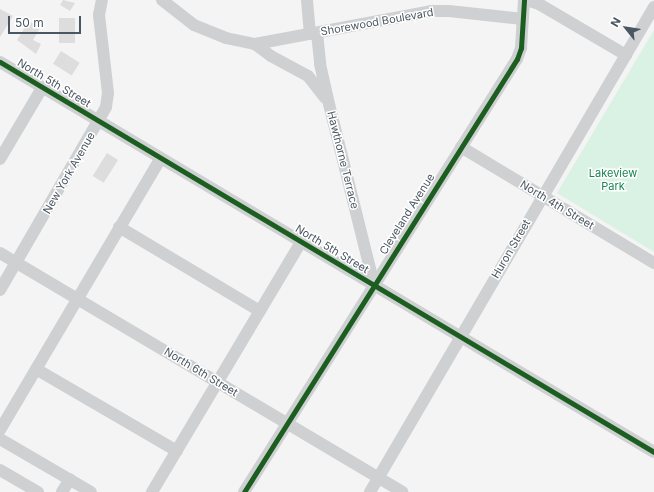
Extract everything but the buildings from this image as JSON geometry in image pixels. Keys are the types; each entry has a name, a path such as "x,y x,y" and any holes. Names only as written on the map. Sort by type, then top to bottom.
{"street":[{"name":"New York Avenue","path":"0,290 99,122 106,107 108,93 99,15 102,0"},
{"name":"Shorewood Boulevard","path":"162,0 194,25 226,38 255,44 431,11 449,11 523,19"},
{"name":"Hawthorne Terrace","path":"308,0 329,104 374,285"},
{"name":"Cleveland Avenue","path":"244,492 460,147 517,59 522,48 525,0"},
{"path":"525,0 539,4 626,55"},
{"name":"Huron Street","path":"370,492 654,7"},
{"name":"Shorewood Boulevard","path":"255,44 271,56 308,76 329,104"},
{"name":"North 5th Street","path":"0,62 654,452"},
{"path":"0,158 42,88"},
{"name":"North 4th Street","path":"460,147 654,263"},
{"path":"0,430 160,158"},
{"path":"120,227 260,311"},
{"path":"152,492 300,242"},
{"name":"North 6th Street","path":"0,254 402,492"},
{"path":"36,369 177,451"},
{"path":"0,439 92,492"},
{"path":"0,470 38,492"},
{"path":"62,492 70,479"}],"green space":[{"name":"Lakeview Park","path":"654,30 654,252 557,193"}],"cycle path":[{"path":"244,492 517,59 521,48 524,0"},
{"path":"0,62 654,452"}]}
